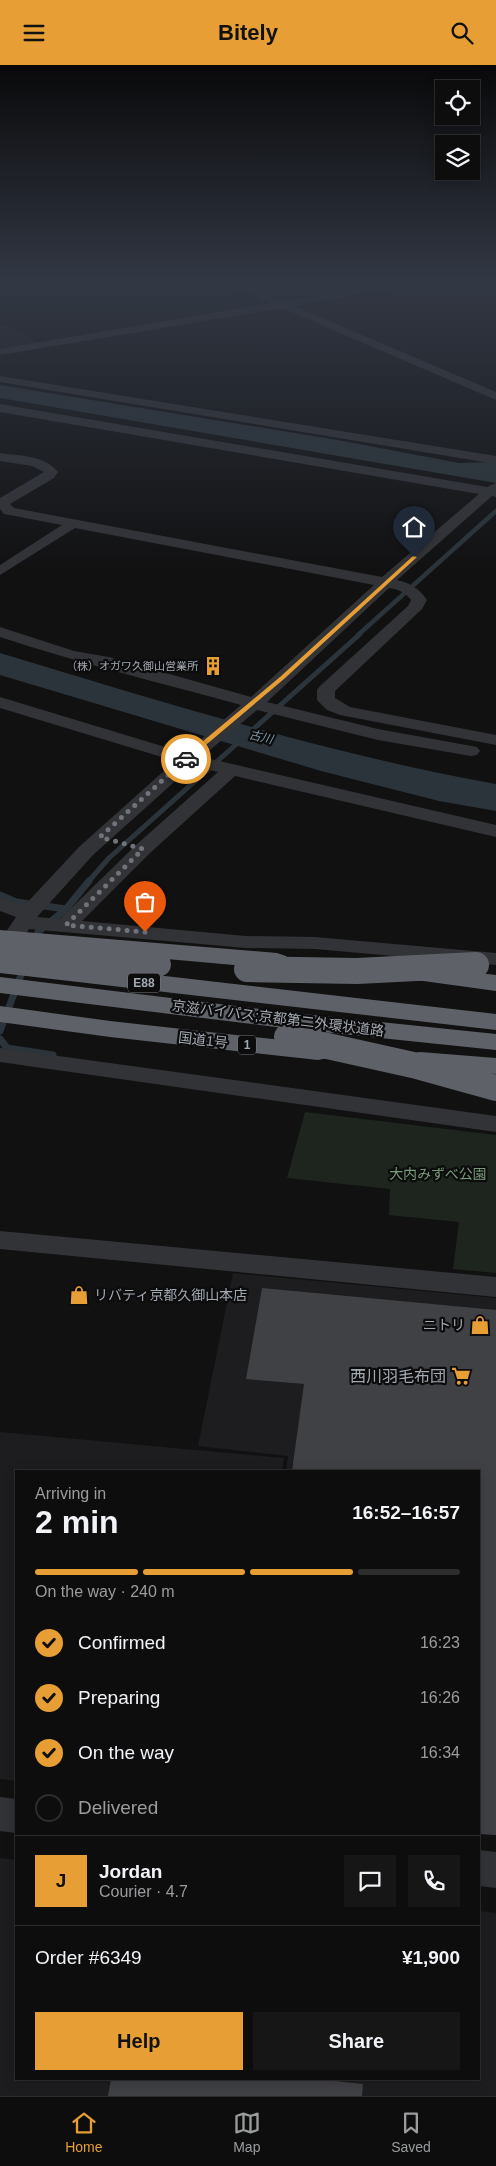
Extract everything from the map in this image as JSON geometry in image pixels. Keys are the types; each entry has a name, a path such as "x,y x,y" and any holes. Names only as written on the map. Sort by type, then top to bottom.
{"highway":[{"path":"13,933 247,969 496,983"},
{"path":"13,933 496,983"},
{"name":"京滋バイパス;京都第二外環状道路","path":"0,964 496,1022"},
{"path":"247,969 358,971 496,964"},
{"name":"京滋バイパス;京都第二外環状道路","path":"0,985 496,1042"},
{"path":"82,995 146,1015 209,1023 342,1048 496,1081"},
{"name":"国道1号","path":"0,1014 216,1042 496,1066"},
{"path":"342,1048 496,1088"}],"street":[{"path":"0,379 494,459"},
{"path":"456,379 496,396"},
{"path":"0,408 494,491"},
{"path":"0,457 38,463 45,466 51,472 2,503 10,511 382,586"},
{"path":"66,925 121,843 189,757 253,703 382,586 494,491"},
{"path":"0,515 382,586 404,586 416,595 419,601 414,609 326,690 324,694 326,700 333,706 346,711 496,740"},
{"path":"0,571 68,528"},
{"path":"0,633 71,655 103,661 253,703 429,745 496,754"},
{"path":"0,702 232,769 496,831"},
{"path":"0,964 13,933 63,874 121,843 232,769"},
{"path":"0,903 13,933"},
{"path":"13,933 66,925 246,942 314,943 496,959"},
{"path":"0,1055 168,1076 387,1111 496,1125"},
{"path":"0,1240 496,1287"},
{"path":"0,1814 15,1816"},
{"path":"480,1868 496,1870"}],"shaded area":[{"path":"233,1273 496,1298 496,1835 480,1834 480,1470 286,1470 288,1456 198,1446"},
{"path":"0,1432 284,1458 282,1470 15,1470 15,1781 0,1779"},
{"path":"0,1858 15,1860 15,2080 480,2080 480,1911 496,1913 496,2096 0,2096"}],"green space":[{"name":"大内みずべ公園","path":"305,1112 496,1135 496,1273 453,1269 459,1222 389,1215 390,1189 287,1178"}],"water":[{"path":"0,385 338,440 459,463 492,462 496,464 496,483 0,398"},
{"name":"古川","path":"0,653 246,726 371,758 496,784 496,811 439,801 321,771 0,675"}],"building":[{"path":"262,1288 496,1310 496,1835 480,1834 480,1470 292,1470 304,1384 246,1379"},
{"path":"111,2080 325,2080 363,2084 362,2096 108,2096"}],"waterway":[{"path":"358,635 496,511"},
{"name":"古川","path":"249,733 360,634"},
{"path":"88,882 109,858 241,740"},
{"path":"66,909 89,881"},
{"path":"0,895 16,902 66,909"},
{"path":"34,940 38,932 66,909"},
{"path":"0,1031 24,967"},
{"path":"0,1039 7,1048 53,1055"}],"way so far":[{"path":"145,932 66,925 143,849 100,837 186,759"}],"place":[{"name":"（株）オガワ久御山営業所","path":"213,666"},
{"name":"リバティ京都久御山本店","path":"79,1295"},
{"name":"ニトリ","path":"480,1325"},
{"name":"西川羽毛布団","path":"461,1376"}],"route":[{"path":"186,759 252,705 414,557"}]}
